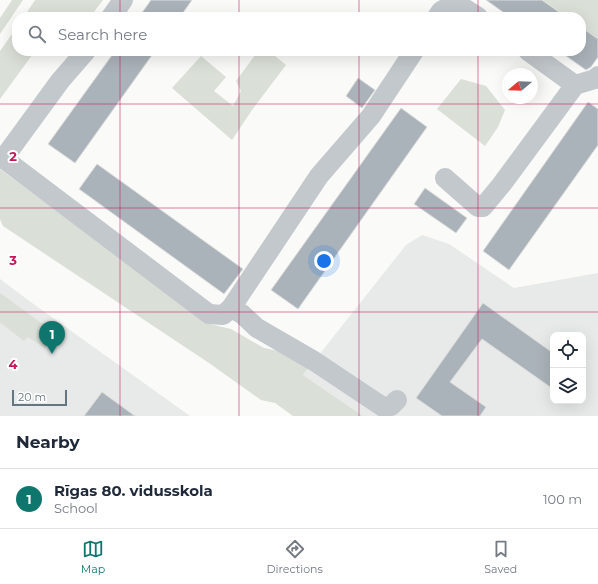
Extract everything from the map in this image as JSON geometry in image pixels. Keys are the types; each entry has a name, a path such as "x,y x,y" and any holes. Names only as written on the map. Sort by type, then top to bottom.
{"street":[{"path":"115,12 123,0"},
{"path":"440,12 452,5 464,8 470,12"},
{"path":"82,56 60,81 1,158 209,314 223,315 231,308 319,176 371,116 411,56"},
{"path":"535,56 576,85"},
{"path":"445,178 478,206 483,207 576,85 595,79 598,76"},
{"path":"231,308 242,314 257,328 314,361 383,407 391,406 397,400"}],"shaded area":[{"path":"12,0 23,0 15,12 12,12 12,16 0,34 0,18"},
{"path":"35,0 103,0 94,12 27,12"},
{"path":"543,0 598,0 598,39 586,31 586,12 560,12"},
{"path":"12,34 12,56 31,56 0,99 0,51"},
{"path":"201,56 226,77 214,91 233,106 241,91 236,81 254,56 275,56 286,65 252,110 232,140 172,88"},
{"path":"461,79 486,86 505,110 498,127 485,146 437,109"},
{"path":"0,169 210,324 231,329 264,348 279,351 309,367 303,375 363,416 293,416 275,403 261,400 209,363 3,226 0,219"},
{"path":"422,235 449,244 514,288 598,273 598,416 363,416 303,375 406,245"},
{"path":"0,279 32,303 190,416 0,416"},
{"path":"0,293 48,328 50,342 45,348 28,337 24,341 1,323 0,324"}],"building":[{"path":"151,0 192,0 184,12 143,12"},
{"path":"486,0 542,0 559,12 503,12"},
{"path":"586,31 598,39 598,57 591,67 586,70 566,56 586,56"},
{"path":"111,56 151,56 75,163 48,144"},
{"path":"358,78 375,90 362,108 346,96"},
{"path":"588,102 598,109 598,145 509,270 483,251"},
{"path":"401,108 427,127 298,309 271,290"},
{"path":"97,164 243,269 224,294 79,189"},
{"path":"425,188 467,218 456,233 414,204"},
{"path":"483,303 550,351 550,387 482,339 450,382 486,407 480,416 442,416 416,398"},
{"path":"102,392 135,416 84,416"}],"place":[{"name":"Rīgas 80. vidusskola","path":"52,354"}]}
